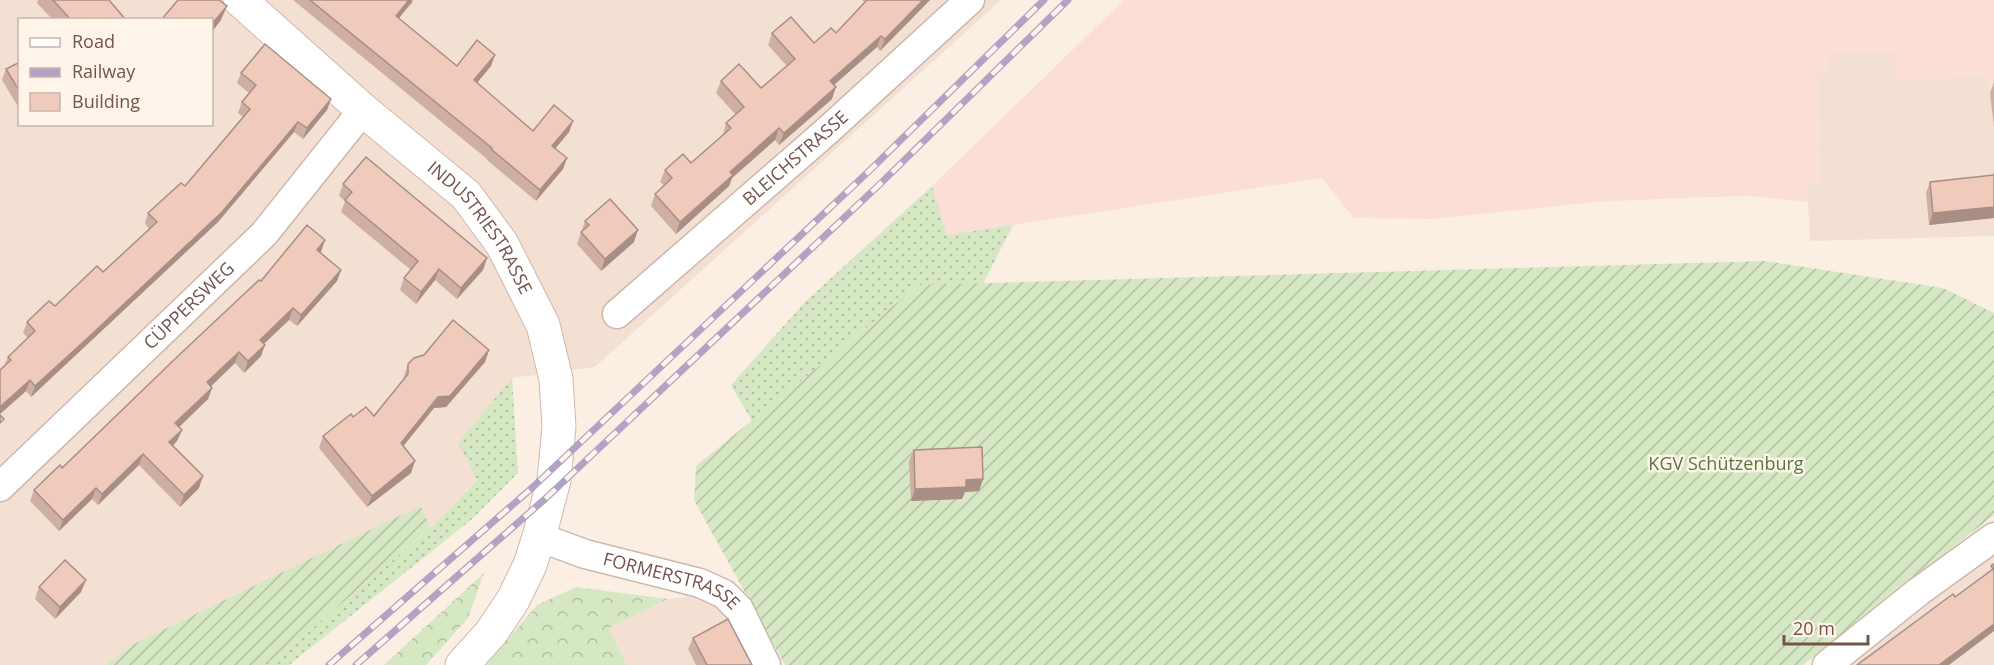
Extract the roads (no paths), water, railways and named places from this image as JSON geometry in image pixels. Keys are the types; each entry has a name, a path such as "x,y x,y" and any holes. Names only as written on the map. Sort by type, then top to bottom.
{"street":[{"name":"INDUSTRIESTRASSE","path":"240,0 363,110 466,195 502,244 543,325 556,379 559,426 554,480 530,565 513,600 491,633 462,665"},
{"name":"BLEICHSTRASSE","path":"617,314 827,131 970,0"},
{"name":"CÜPPERSWEG","path":"0,487 264,234 363,110"},
{"name":"FORMERSTRASSE","path":"539,537 585,554 700,583 724,594 740,609 766,665"},
{"path":"1827,665 1918,592 1994,537"}],"railway":[{"path":"329,665 533,487 868,172 1044,0"},
{"path":"356,665 545,499 880,184 1068,0"}],"park label":[{"name":"KGV Schützenburg","path":"1726,464"}]}
